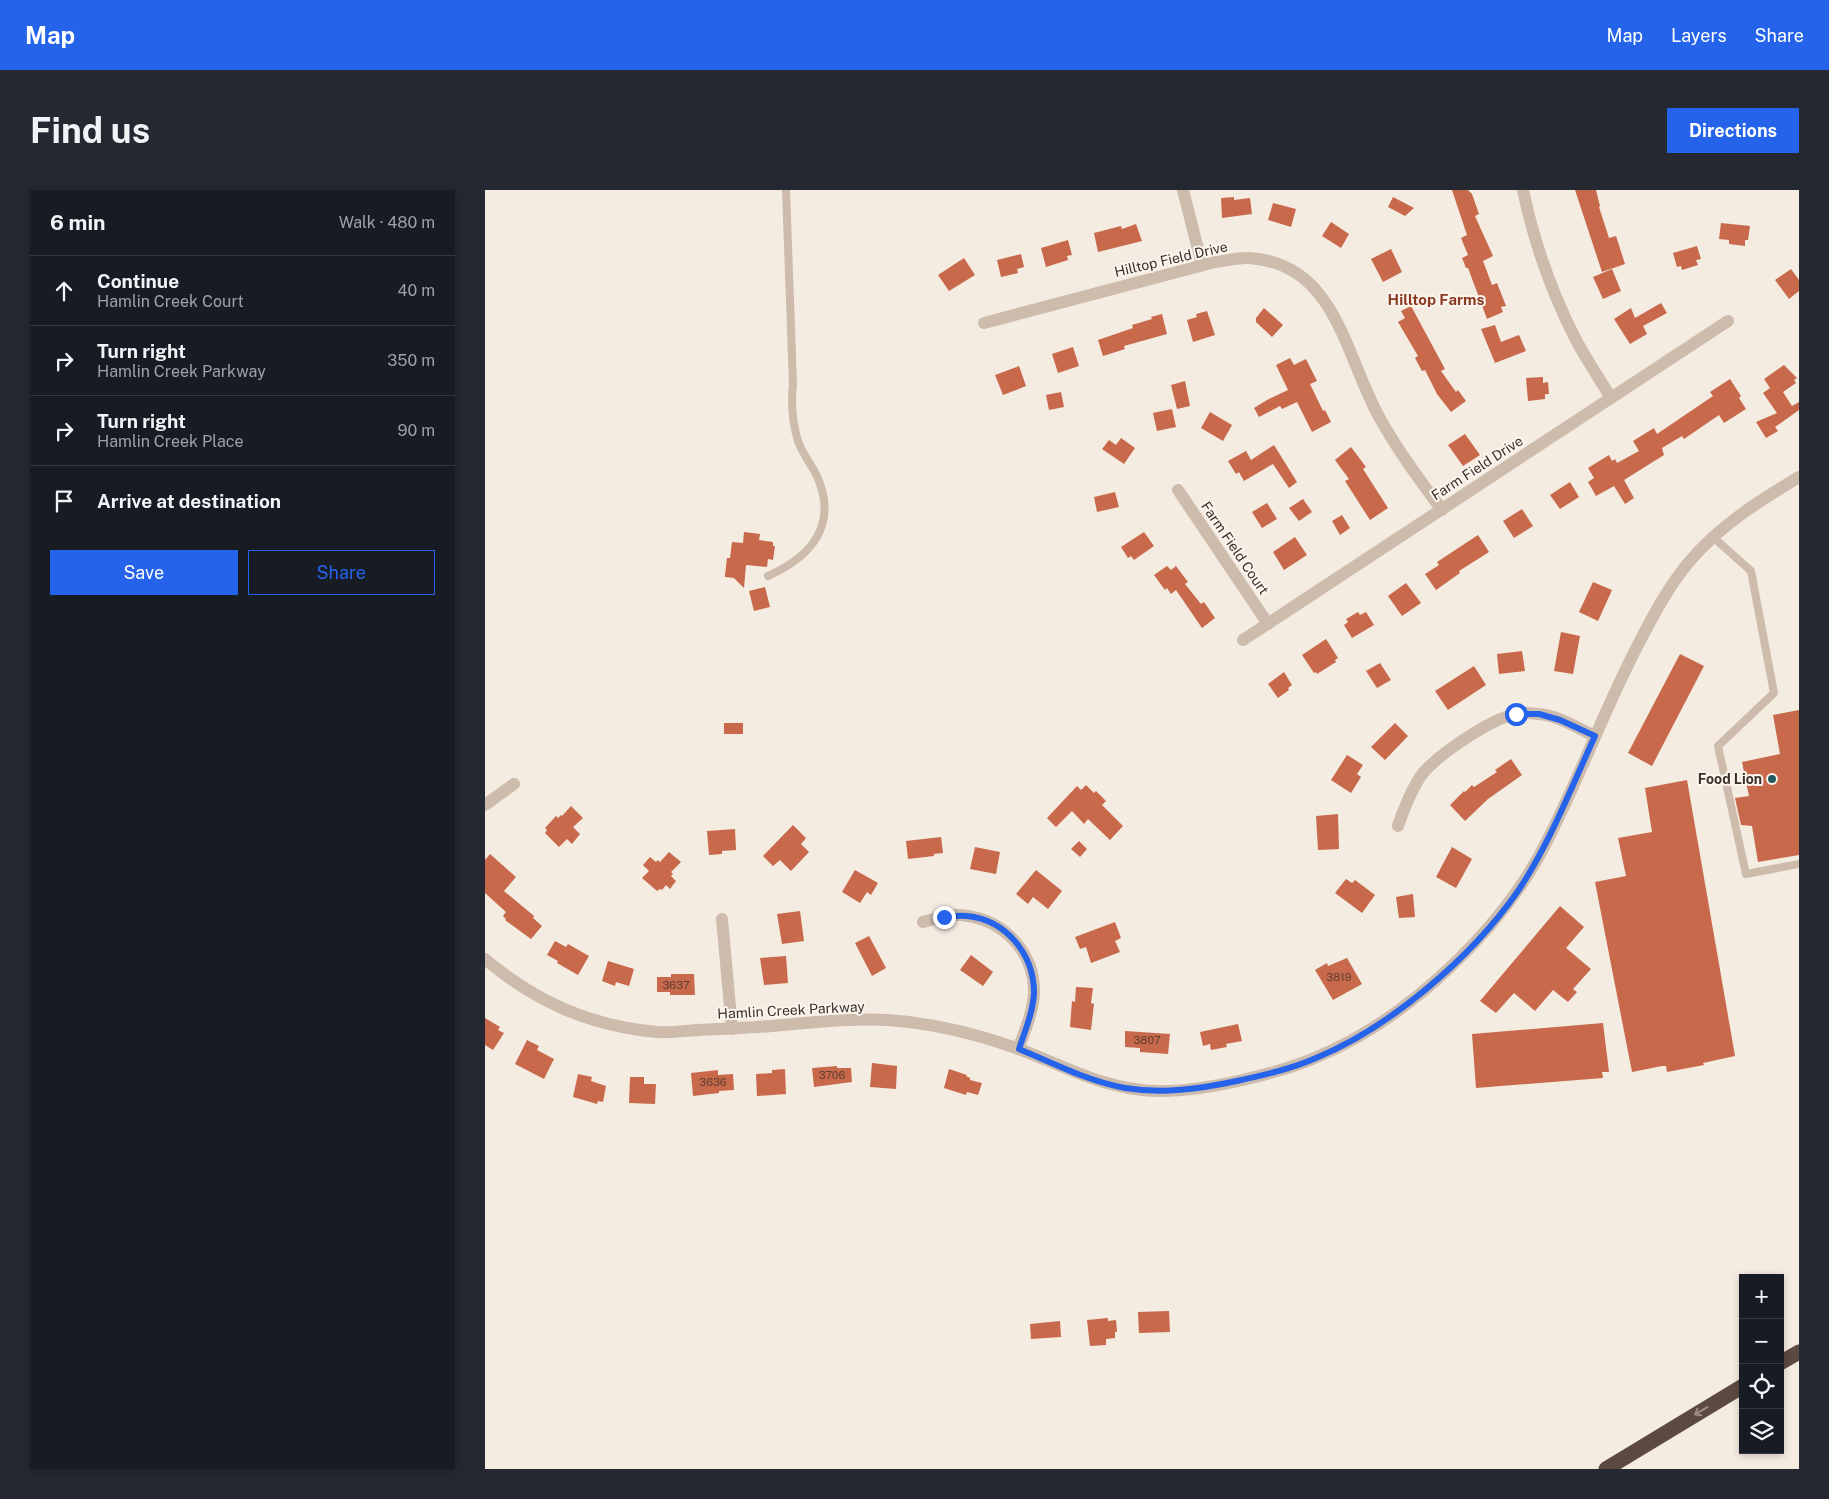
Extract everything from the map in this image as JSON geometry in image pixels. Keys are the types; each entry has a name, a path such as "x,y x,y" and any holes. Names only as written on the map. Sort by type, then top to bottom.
{"highway":[{"path":"1784,1361 1799,1352"},
{"path":"1606,1469 1739,1388"}],"street":[{"path":"1183,190 1202,265"},
{"path":"1523,190 1531,226 1551,284 1576,340 1611,398"},
{"name":"Hilltop Field Drive","path":"984,323 1202,265 1247,258 1267,261 1285,267 1309,282 1334,315 1361,380 1379,416 1442,510"},
{"name":"Farm Field Drive","path":"1243,640 1728,321"},
{"name":"Hamlin Creek Parkway","path":"485,959 507,977 546,1002 583,1017 615,1026 659,1032 732,1029 844,1019 887,1020 929,1024 966,1031 1019,1049 1093,1080 1124,1088 1173,1091 1198,1088 1267,1074 1316,1058 1362,1035 1397,1010 1434,981 1489,928 1529,873 1548,840 1621,677 1662,600 1690,560 1713,537 1761,500 1799,476"},
{"name":"Farm Field Court","path":"1178,490 1268,624"},
{"path":"1398,826 1407,799 1421,776 1441,757 1495,721 1516,714 1539,714 1560,720 1595,736"},
{"path":"485,805 514,784"},
{"path":"923,922 944,917 967,915 987,920 1006,933 1022,948 1032,969 1034,994 1019,1049"},
{"path":"722,919 732,1029"}],"lane":[{"path":"768,576 794,562 808,549 820,534 824,510 822,490 798,442 793,419 786,190"},
{"path":"1713,537 1751,571 1774,693 1718,746 1746,874 1799,864"}],"building":[{"path":"1452,190 1468,190 1472,194 1479,214 1475,216 1493,256 1483,261 1492,285 1497,283 1506,306 1501,307 1503,312 1487,319 1468,268 1466,268 1462,258 1468,255 1461,238 1467,235"},
{"path":"1575,190 1596,190 1599,207 1609,238 1616,236 1625,264 1602,272"},
{"path":"1234,197 1234,200 1250,198 1252,214 1222,218 1221,198"},
{"path":"1393,197 1414,208 1405,216 1388,207"},
{"path":"1273,203 1296,209 1291,227 1268,220"},
{"path":"1331,222 1349,234 1341,248 1322,236"},
{"path":"1721,223 1750,226 1745,246 1729,244 1729,240 1719,239"},
{"path":"1136,224 1142,241 1098,252 1094,233 1121,226 1122,229"},
{"path":"1068,240 1072,255 1067,256 1068,260 1046,267 1041,248"},
{"path":"1697,246 1701,259 1696,260 1698,265 1682,270 1681,266 1677,267 1673,253"},
{"path":"1391,249 1402,272 1383,282 1371,259"},
{"path":"1021,254 1024,267 1017,269 1018,273 1001,277 997,260"},
{"path":"964,258 975,275 949,291 938,275"},
{"path":"1612,269 1621,291 1603,299 1593,277"},
{"path":"1791,269 1799,280 1799,291 1789,299 1775,280"},
{"path":"1661,303 1667,313 1643,326 1647,334 1630,344 1614,319 1631,308 1635,318"},
{"path":"1411,306 1445,369 1441,371 1456,392 1458,390 1466,401 1451,412 1437,394 1425,370 1422,371 1415,358 1418,356 1398,322 1405,318 1401,311"},
{"path":"1264,308 1283,325 1272,337 1256,322 1256,318"},
{"path":"1207,311 1215,335 1193,342 1187,320 1197,317 1196,314"},
{"path":"1162,314 1167,334 1124,346 1125,349 1103,356 1098,340 1133,328 1132,325"},
{"path":"1495,325 1501,342 1519,335 1526,351 1495,363 1481,329"},
{"path":"1073,347 1079,366 1058,373 1052,354"},
{"path":"1290,358 1294,365 1306,359 1317,381 1310,384 1323,411 1325,410 1331,422 1312,432 1297,402 1282,409 1280,406 1259,417 1254,408 1288,390 1276,365"},
{"path":"1784,365 1797,378 1794,380 1796,383 1783,392 1792,406 1799,402 1799,410 1775,427 1778,431 1766,438 1756,422 1777,413 1763,393 1770,388 1764,379"},
{"path":"1019,366 1026,386 1003,395 995,375"},
{"path":"1543,377 1543,383 1548,382 1549,394 1545,394 1545,399 1528,401 1526,378"},
{"path":"1730,379 1741,396 1739,398 1746,409 1724,423 1719,415 1684,439 1682,436 1662,448 1664,455 1624,480 1634,498 1625,504 1614,486 1596,496 1588,482 1594,478 1588,468 1609,455 1612,461 1615,459 1617,463 1639,451 1633,441 1654,428 1657,434 1713,396 1710,392"},
{"path":"1185,381 1190,406 1177,409 1171,385"},
{"path":"1061,392 1064,407 1049,410 1046,395"},
{"path":"1172,409 1176,427 1157,431 1153,413"},
{"path":"1210,412 1232,425 1223,441 1201,428"},
{"path":"1465,434 1480,455 1463,466 1448,445"},
{"path":"1121,438 1135,448 1124,464 1102,449 1109,440 1116,445"},
{"path":"1274,445 1297,482 1289,488 1273,464 1244,481 1239,472 1236,474 1228,461 1246,451 1251,460"},
{"path":"1351,447 1366,467 1363,469 1388,508 1370,520 1345,481 1349,479 1335,460"},
{"path":"1570,482 1579,497 1560,509 1550,495"},
{"path":"1115,492 1119,507 1097,512 1094,497"},
{"path":"1303,499 1312,512 1299,521 1289,508"},
{"path":"1267,503 1277,519 1262,528 1252,512"},
{"path":"1522,509 1533,526 1514,538 1503,521"},
{"path":"1342,515 1350,528 1340,535 1332,521"},
{"path":"744,532 760,534 759,540 773,542 773,546 775,546 773,560 768,559 767,567 746,565 744,588 734,578 725,577 725,575 727,558 730,558 732,542 743,543"},
{"path":"1144,532 1154,546 1134,560 1131,556 1128,558 1121,547"},
{"path":"1478,535 1489,552 1459,571 1460,573 1436,590 1425,574 1439,565 1437,562"},
{"path":"1295,537 1307,555 1284,570 1273,552"},
{"path":"1167,566 1171,570 1176,566 1188,582 1185,584 1201,604 1204,602 1215,618 1202,628 1176,590 1171,594 1167,588 1165,590 1154,575"},
{"path":"1593,582 1612,590 1598,621 1579,612"},
{"path":"1406,583 1421,603 1402,616 1388,596"},
{"path":"765,587 770,607 754,611 749,591"},
{"path":"1358,612 1360,615 1366,612 1374,625 1352,638 1344,625 1348,622 1346,619"},
{"path":"1561,632 1580,636 1573,674 1554,671"},
{"path":"1326,639 1338,658 1335,660 1336,662 1317,674 1316,672 1314,673 1302,655"},
{"path":"1522,651 1525,671 1499,674 1497,654"},
{"path":"1680,654 1704,666 1652,766 1628,753"},
{"path":"1380,663 1391,680 1377,688 1366,671"},
{"path":"1474,666 1486,685 1448,710 1435,691"},
{"path":"1284,672 1292,685 1288,688 1289,690 1278,698 1268,684"},
{"name":"Food Lion","path":"1799,710 1799,855 1758,862 1752,826 1741,825 1735,798 1749,796 1742,762 1780,754 1773,715"},
{"path":"724,723 743,723 743,734 724,734"},
{"path":"1395,723 1408,736 1385,760 1371,747"},
{"path":"1347,755 1363,765 1357,774 1361,777 1351,793 1331,780"},
{"path":"1511,759 1522,775 1488,799 1465,821 1450,805 1464,791 1472,785 1474,787 1497,772 1495,770"},
{"path":"1687,780 1735,1056 1703,1063 1704,1065 1667,1072 1666,1066 1662,1066 1632,1072 1595,882 1626,876 1618,838 1652,832 1645,788"},
{"path":"1086,785 1094,793 1096,791 1106,801 1102,805 1123,826 1110,840 1088,819 1084,824 1072,811 1056,827 1047,818 1077,786 1081,790"},
{"path":"571,806 583,818 573,827 580,834 572,844 567,839 559,847 545,833 547,830 545,828 556,816 558,818 562,816"},
{"path":"1338,814 1339,849 1318,850 1316,816"},
{"path":"793,825 806,838 801,844 809,852 791,871 780,860 773,866 763,856"},
{"path":"735,829 736,850 722,851 722,854 709,855 707,831"},
{"path":"941,837 943,853 908,859 906,841"},
{"path":"1079,841 1087,849 1080,857 1071,849"},
{"path":"975,847 1000,852 996,874 970,869"},
{"path":"1452,847 1472,859 1456,888 1436,877"},
{"path":"669,852 681,862 671,872 673,874 671,876 676,881 670,889 666,885 662,890 657,891 642,878 649,871 643,865 650,857 656,862 658,860 660,862"},
{"path":"490,854 516,877 504,891 534,916 533,918 542,926 531,939 505,920 503,916 506,912 485,893 485,860"},
{"path":"855,870 878,883 871,895 867,892 860,903 842,892"},
{"path":"1036,870 1062,891 1048,909 1033,897 1028,904 1016,894"},
{"path":"1346,879 1352,883 1355,880 1375,895 1362,913 1335,893"},
{"path":"1413,894 1415,917 1399,918 1396,897"},
{"path":"1560,906 1584,927 1566,948 1591,969 1573,989 1577,992 1568,1002 1553,990 1535,1011 1514,993 1496,1013 1480,1001"},
{"path":"800,911 804,941 782,944 777,914"},
{"path":"1115,922 1121,938 1115,941 1120,952 1091,963 1086,947 1080,949 1075,937"},
{"path":"869,936 886,968 872,976 855,943"},
{"path":"555,941 566,947 568,944 589,956 578,975 547,955"},
{"path":"971,955 993,972 983,986 960,970"},
{"path":"786,956 788,983 764,985 760,958"},
{"path":"1347,958 1362,984 1333,1000 1315,970 1327,963 1328,966"},
{"path":"608,961 634,969 629,986 616,982 615,986 602,981"},
{"path":"671,974 694,974 695,995 670,995 670,992 657,992 657,977 671,977"},
{"path":"1076,987 1093,988 1091,1003 1094,1004 1091,1030 1070,1027 1072,1001 1075,1002"},
{"path":"485,1018 500,1027 498,1030 504,1033 493,1050 485,1045"},
{"path":"1603,1023 1609,1072 1602,1072 1603,1078 1476,1088 1472,1034"},
{"path":"1238,1024 1242,1041 1226,1044 1227,1047 1211,1050 1210,1044 1203,1046 1200,1032"},
{"path":"1125,1031 1170,1034 1168,1054 1140,1052 1140,1048 1125,1047"},
{"path":"527,1040 539,1046 537,1050 554,1059 544,1079 515,1064"},
{"path":"872,1063 897,1066 896,1089 870,1087"},
{"path":"837,1066 837,1068 851,1068 852,1082 814,1087 812,1068"},
{"path":"785,1069 786,1094 757,1096 756,1074 772,1073 772,1070"},
{"path":"949,1069 967,1075 970,1080 982,1083 978,1095 967,1092 966,1095 944,1088"},
{"path":"718,1070 718,1075 733,1074 734,1090 693,1096 691,1073"},
{"path":"578,1074 592,1077 591,1081 606,1086 603,1102 598,1101 597,1104 573,1097"},
{"path":"630,1077 644,1077 644,1084 656,1084 655,1104 629,1103"},
{"path":"1169,1311 1170,1332 1139,1333 1138,1312"},
{"path":"1108,1318 1108,1321 1116,1320 1117,1332 1115,1332 1115,1338 1106,1339 1106,1345 1090,1346 1087,1320"},
{"path":"1060,1321 1061,1337 1031,1339 1030,1324"}],"place":[{"name":"Food Lion","path":"1772,779"}],"district":[{"name":"Hilltop Farms","path":"1436,300"}],"route":[{"path":"944,917 967,915 987,920 1006,933 1022,948 1032,969 1034,994 1019,1049 1093,1080 1124,1088 1156,1091 1189,1090 1267,1074 1316,1058 1362,1035 1434,981 1489,928 1517,892 1533,866 1548,840 1595,736 1560,720 1539,714 1516,714"}]}
